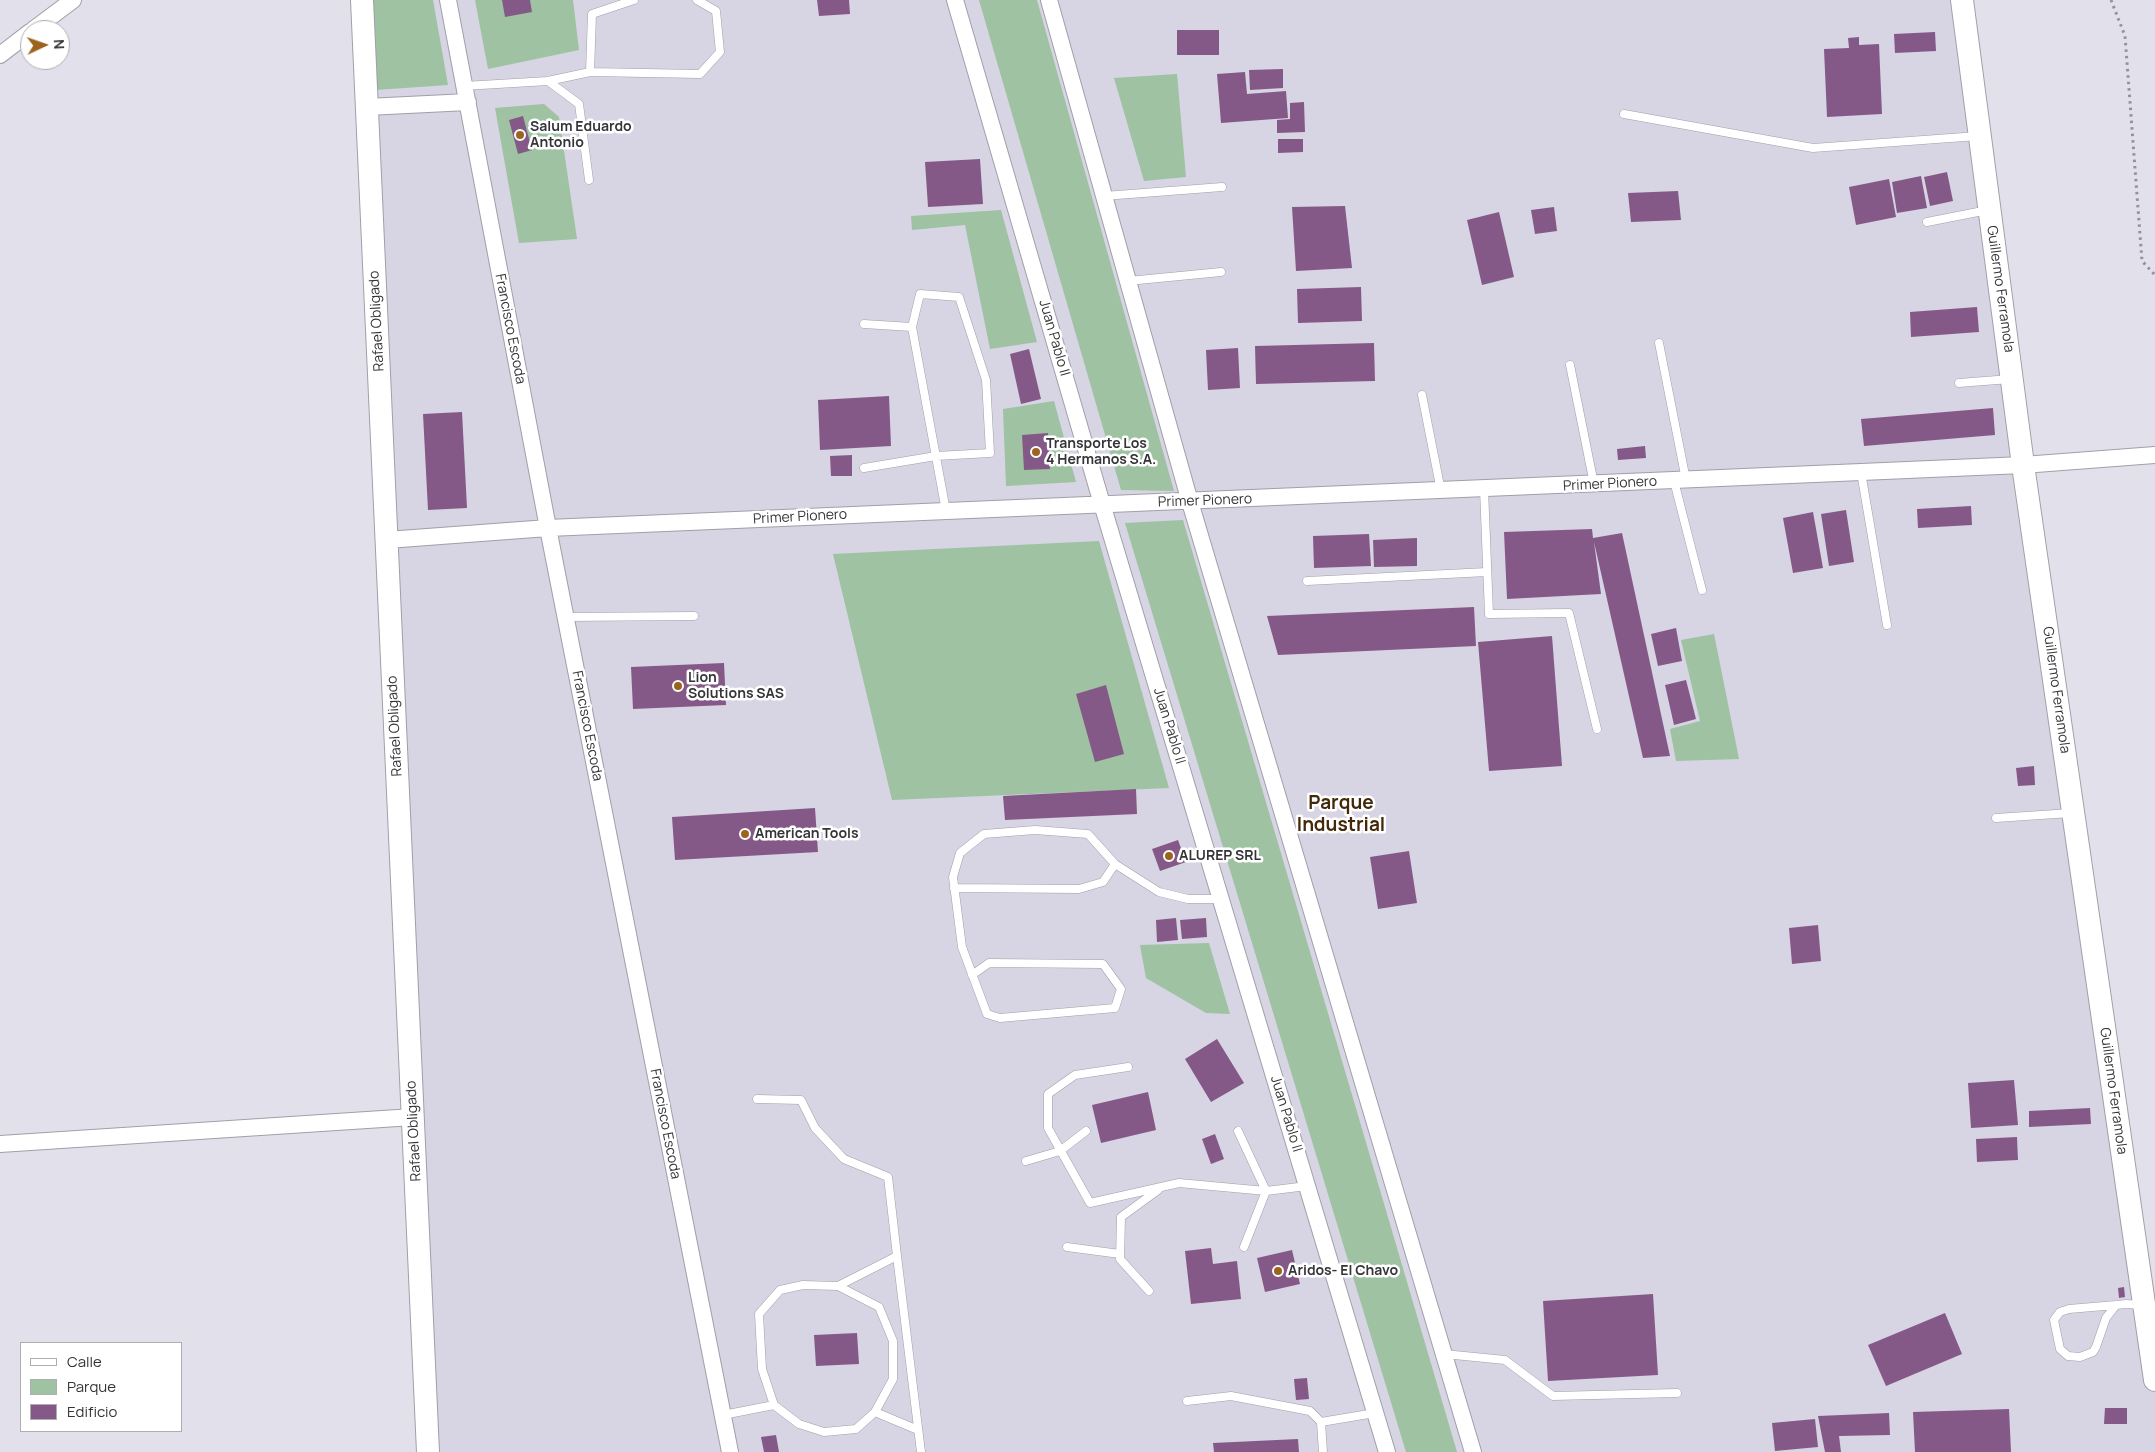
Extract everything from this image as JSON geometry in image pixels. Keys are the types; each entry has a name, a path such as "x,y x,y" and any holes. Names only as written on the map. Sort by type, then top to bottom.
{"street":[{"path":"47,20 73,0"},
{"name":"Rafael Obligado","path":"362,0 428,1452"},
{"name":"Francisco Escoda","path":"448,0 548,528 730,1452"},
{"name":"Juan Pablo II","path":"954,0 1102,504 1387,1452"},
{"path":"1049,0 1190,502 1473,1452"},
{"name":"Guillermo Ferramola","path":"1962,0 2023,465 2155,1380"},
{"path":"0,55 20,40"},
{"path":"367,107 468,102"},
{"name":"Primer Pionero","path":"387,540 548,528 2023,465 2155,455"},
{"path":"0,1144 413,1117"}],"lane":[{"path":"590,72 592,14 634,0"},
{"path":"464,86 548,82 590,72 700,74 720,52 716,11 697,0"},
{"path":"548,82 579,104 589,180"},
{"path":"1624,114 1813,148 1980,136"},
{"path":"1104,196 1222,187"},
{"path":"1927,222 1990,209"},
{"path":"1128,281 1221,272"},
{"path":"864,468 936,456 990,453 986,380 959,298 920,294 912,328 936,456 946,511"},
{"path":"864,324 912,328"},
{"path":"1659,343 1680,480 1702,590"},
{"path":"1570,365 1594,484"},
{"path":"1958,383 2012,379"},
{"path":"1422,395 1441,491"},
{"path":"1861,472 1887,625"},
{"path":"1484,489 1489,614 1569,613 1597,729"},
{"path":"1306,581 1487,572"},
{"path":"566,617 694,616"},
{"path":"1996,818 2073,813"},
{"path":"972,975 989,963 1103,964 1121,989 1115,1008 1000,1018 987,1014 972,975 962,947 953,877 960,853 984,834 1035,830 1088,834 1115,864 1159,892 1188,899 1221,899"},
{"path":"954,888 1079,889 1103,882 1115,864"},
{"path":"1128,1067 1075,1075 1048,1094 1048,1128 1090,1203 1179,1183 1266,1192 1307,1186"},
{"path":"757,1099 802,1100 816,1128 844,1159 888,1176 921,1452"},
{"path":"1026,1161 1060,1151 1086,1131"},
{"path":"1238,1131 1266,1192 1244,1247"},
{"path":"1149,1291 1120,1259 1121,1217 1162,1187"},
{"path":"1068,1247 1120,1254"},
{"path":"838,1286 897,1256"},
{"path":"802,1285 838,1286 879,1307 893,1341 893,1379 875,1412 856,1429 824,1432 799,1424 774,1405 762,1369 759,1314 780,1290 802,1285"},
{"path":"2116,1305 2106,1318 2093,1352 2080,1357 2068,1356 2060,1348 2054,1320 2060,1312 2069,1308 2116,1305 2144,1305"},
{"path":"1444,1354 1505,1360 1553,1396 1677,1393"},
{"path":"1187,1401 1231,1396 1310,1411 1321,1422 1323,1452"},
{"path":"723,1415 774,1405"},
{"path":"875,1412 918,1430"},
{"path":"1321,1422 1375,1413"}],"path":[{"path":"2111,0 2125,36 2142,261 2155,275"}],"shaded area":[{"path":"362,0 1962,0 2155,1380 2155,1452 428,1452"}],"green space":[{"path":"371,0 433,0 448,85 375,90"},
{"path":"475,0 573,0 579,50 488,69"},
{"path":"979,0 1037,0 1174,491 1121,490"},
{"path":"1177,74 1186,177 1144,181 1114,78"},
{"path":"544,104 559,117 577,239 519,243 495,108"},
{"path":"1001,210 1037,342 990,349 965,225 912,230 911,216"},
{"path":"1054,401 1076,482 1006,486 1003,409"},
{"path":"1183,520 1457,1452 1406,1452 1125,523"},
{"path":"1099,541 1169,788 892,800 833,554"},
{"path":"1714,634 1739,759 1676,761 1670,729 1700,721 1681,640"},
{"path":"1209,943 1230,1014 1206,1013 1146,978 1140,945"}],"building":[{"path":"502,0 530,0 532,12 505,17"},
{"path":"817,0 849,0 850,14 819,16"},
{"path":"1177,30 1219,30 1219,55 1177,55"},
{"path":"1935,32 1936,51 1895,53 1894,34"},
{"path":"1859,37 1859,45 1879,44 1882,114 1827,117 1824,49 1849,48 1848,38"},
{"path":"1283,69 1283,88 1250,90 1249,70"},
{"path":"1245,72 1247,94 1286,91 1288,118 1221,123 1217,74"},
{"path":"1304,102 1305,132 1277,133 1277,120 1290,119 1290,103"},
{"name":"Salum Eduardo Antonio","path":"523,116 532,150 518,154 509,120"},
{"path":"1278,139 1303,139 1303,152 1278,153"},
{"path":"980,159 983,204 928,207 925,162"},
{"path":"1947,172 1953,201 1930,206 1924,177"},
{"path":"1921,176 1927,208 1897,213 1892,182"},
{"path":"1889,179 1896,217 1856,225 1849,187"},
{"path":"1678,191 1681,220 1631,222 1628,193"},
{"path":"1345,206 1352,268 1296,271 1292,207"},
{"path":"1554,207 1557,231 1535,234 1531,210"},
{"path":"1499,212 1514,277 1482,285 1467,220"},
{"path":"1361,287 1362,321 1298,323 1297,289"},
{"path":"1977,307 1979,332 1911,337 1910,312"},
{"path":"1374,343 1375,381 1256,384 1255,346"},
{"path":"1238,348 1240,388 1208,390 1206,350"},
{"path":"1029,349 1041,399 1021,404 1010,354"},
{"path":"889,396 891,446 820,450 818,400"},
{"path":"1993,408 1995,435 1864,446 1861,419"},
{"path":"462,412 467,508 428,510 423,414"},
{"name":"Transporte Los 4 Hermanos S.A.","path":"1048,433 1050,469 1024,470 1022,435"},
{"path":"1645,446 1646,458 1618,460 1617,449"},
{"path":"852,455 852,476 831,476 830,456"},
{"path":"1971,506 1972,525 1918,528 1917,509"},
{"path":"1846,510 1854,562 1829,566 1821,514"},
{"path":"1813,512 1823,568 1793,573 1783,518"},
{"path":"1592,529 1593,538 1622,533 1670,756 1643,758 1594,542 1601,594 1507,599 1504,532"},
{"path":"1369,534 1371,566 1314,568 1313,536"},
{"path":"1417,538 1417,566 1374,567 1373,540"},
{"path":"1474,607 1476,646 1278,655 1267,616"},
{"path":"1676,628 1682,661 1658,666 1651,634"},
{"path":"1552,636 1562,766 1489,771 1478,642"},
{"name":"Lion Solutions SAS","path":"724,663 726,705 633,709 631,667"},
{"path":"1686,680 1696,719 1674,725 1665,685"},
{"path":"1106,685 1124,754 1095,762 1076,694"},
{"path":"2034,766 2035,785 2018,786 2016,768"},
{"path":"1136,789 1137,814 1005,820 1003,796"},
{"name":"American Tools","path":"815,808 818,852 675,860 672,817"},
{"name":"ALUREP SRL","path":"1178,840 1186,862 1160,871 1152,849"},
{"path":"1409,851 1417,903 1378,909 1370,857"},
{"path":"1176,918 1178,940 1157,942 1156,920"},
{"path":"1206,918 1207,937 1182,939 1180,920"},
{"path":"1818,925 1821,961 1792,964 1789,928"},
{"path":"1217,1039 1244,1083 1211,1102 1185,1059"},
{"path":"2014,1080 2018,1125 1971,1128 1968,1083"},
{"path":"1148,1092 1156,1130 1101,1143 1092,1105"},
{"path":"2090,1108 2091,1124 2029,1127 2029,1111"},
{"path":"1215,1134 1224,1159 1211,1164 1202,1139"},
{"path":"2017,1137 2018,1160 1977,1162 1976,1139"},
{"path":"1211,1248 1213,1264 1237,1261 1241,1299 1191,1304 1185,1251"},
{"name":"Aridos- El Chavo","path":"1292,1250 1300,1284 1265,1292 1257,1258"},
{"path":"2124,1287 2125,1297 2119,1298 2118,1288"},
{"path":"1653,1294 1658,1375 1548,1381 1543,1301"},
{"path":"1945,1313 1962,1354 1886,1386 1868,1345"},
{"path":"857,1333 859,1364 816,1366 814,1335"},
{"path":"1307,1378 1309,1399 1296,1400 1294,1379"},
{"path":"2105,1408 2127,1408 2127,1424 2104,1424"},
{"path":"2009,1409 2011,1452 1915,1452 1913,1412"},
{"path":"1889,1413 1890,1435 1839,1436 1841,1452 1825,1452 1818,1416"},
{"path":"1815,1419 1818,1447 1775,1451 1772,1423"},
{"path":"776,1435 779,1452 764,1452 761,1437"},
{"path":"1298,1439 1299,1452 1214,1452 1213,1443"}],"place":[{"name":"Salum Eduardo Antonio","path":"520,135"},
{"name":"Transporte Los 4 Hermanos S.A.","path":"1036,452"},
{"name":"Lion Solutions SAS","path":"678,686"},
{"name":"American Tools","path":"745,834"},
{"name":"ALUREP SRL","path":"1169,856"},
{"name":"Aridos- El Chavo","path":"1278,1271"}],"district":[{"name":"Parque Industrial","path":"1341,815"}]}
